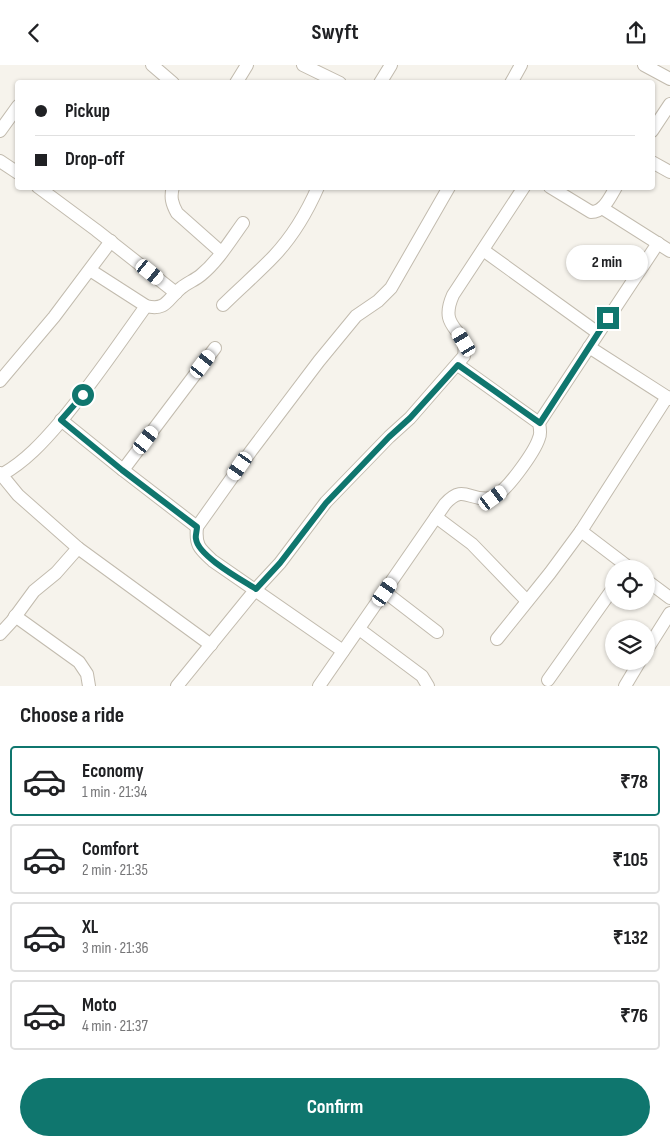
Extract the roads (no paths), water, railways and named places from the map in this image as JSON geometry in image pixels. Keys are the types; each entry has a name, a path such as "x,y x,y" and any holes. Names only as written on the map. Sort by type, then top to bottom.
{"street":[{"path":"152,65 170,80"},
{"path":"238,80 247,65"},
{"path":"382,80 391,65"},
{"path":"513,80 521,65"},
{"path":"644,65 670,79"},
{"path":"311,67 335,80"},
{"path":"655,126 670,104"},
{"path":"0,131 15,110"},
{"path":"0,161 15,171"},
{"path":"655,164 670,172"},
{"path":"42,190 112,241 176,293"},
{"path":"172,190 172,204 177,213 221,252"},
{"path":"223,305 275,255 297,226 316,190"},
{"path":"344,651 213,561 202,551 196,539 197,527 291,398 356,316 378,301 391,288 447,190"},
{"path":"177,686 256,589 280,563 326,503 389,437 410,418 458,365 466,349 464,342 447,314 449,305 522,190"},
{"path":"555,190 591,212 598,212 602,209 612,190"},
{"path":"602,209 670,251"},
{"path":"90,270 146,306 155,308 164,306 176,293 207,269 243,223"},
{"path":"0,381 54,317 112,241"},
{"path":"319,686 451,497 459,493 493,498 501,492 534,451 540,436 540,423 658,243"},
{"path":"483,250 598,333"},
{"path":"146,306 83,395 37,447 13,469 0,474 18,495 78,549 210,645"},
{"path":"497,639 581,531 668,398 589,347"},
{"path":"122,470 215,348"},
{"path":"458,365 540,423"},
{"path":"61,420 122,470 197,527"},
{"path":"436,517 472,544 527,601"},
{"path":"581,531 619,560"},
{"path":"0,634 34,591 56,573 78,549"},
{"path":"655,587 670,598"},
{"path":"385,592 437,632"},
{"path":"548,680 605,600"},
{"path":"655,637 670,613"},
{"path":"15,616 79,662 87,674 89,686"},
{"path":"358,629 422,676 428,686"},
{"path":"625,686 635,670"}]}
